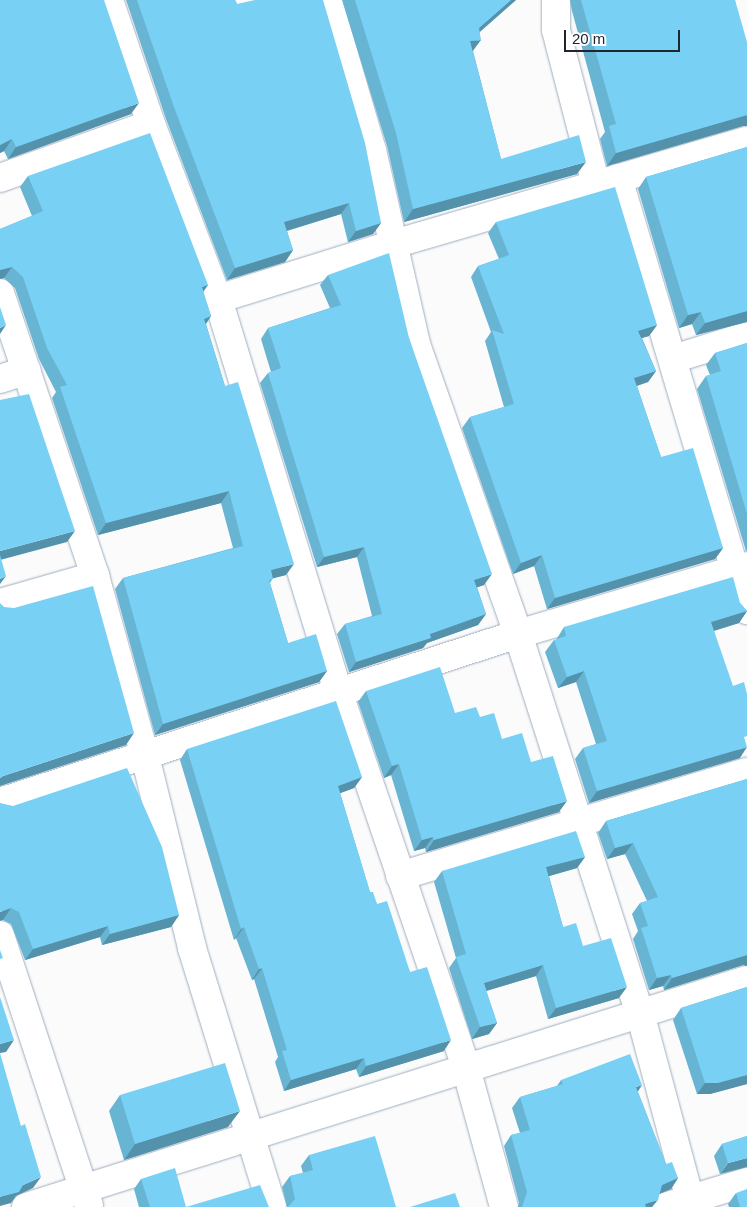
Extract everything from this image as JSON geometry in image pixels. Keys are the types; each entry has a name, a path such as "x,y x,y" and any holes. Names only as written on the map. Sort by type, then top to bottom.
{"street":[{"path":"109,0 151,124 218,299 339,694 466,1068 504,1207"},
{"path":"328,0 372,150 416,344 518,634 640,1013 682,1204 747,1182"},
{"path":"556,0 556,30 607,181 673,359 741,568 747,610"},
{"path":"0,178 151,124"},
{"path":"218,299 394,244 747,141"},
{"path":"0,293 28,370 95,576 145,756 192,948 272,1207"},
{"path":"673,359 747,336"},
{"path":"0,380 28,370"},
{"path":"0,802 339,694 518,634 741,568"},
{"path":"0,603 95,576"},
{"path":"400,876 747,772"},
{"path":"0,935 87,1198"},
{"path":"26,1207 87,1198 249,1136 747,980"}],"building":[{"path":"0,0 104,0 139,103 16,147 12,139 0,145"},
{"path":"137,0 235,0 237,4 255,0 323,0 365,143 381,223 356,231 349,203 284,222 293,250 235,268 174,107"},
{"path":"355,0 511,0 479,28 481,40 470,41 501,159 579,135 586,162 413,209 396,133"},
{"path":"581,0 735,0 747,42 747,115 616,153 609,126 616,124"},
{"path":"150,133 208,285 202,287 211,316 204,319 225,386 238,382 294,564 271,570 273,579 269,580 288,643 316,634 327,671 163,724 123,578 243,546 229,491 106,523 60,387 67,385 47,348 23,277 12,267 0,270 0,229 43,211 28,176"},
{"path":"747,147 747,311 705,323 701,312 688,315 646,177"},
{"path":"615,187 657,325 638,331 656,371 634,378 661,457 693,448 723,548 555,598 542,555 521,563 470,417 514,404 492,330 504,334 478,266 509,255 496,222"},
{"path":"389,253 409,338 492,574 474,580 486,614 430,634 431,638 356,662 345,624 382,614 364,547 324,557 268,373 281,368 268,328 341,305 328,275"},
{"path":"0,307 6,325 0,328"},
{"path":"747,343 747,514 706,376 721,371 715,353"},
{"path":"29,394 75,531 0,551 0,400"},
{"path":"0,555 6,576 0,579"},
{"path":"733,577 740,603 747,611 711,622 733,686 744,682 747,694 747,736 744,737 747,747 597,791 583,748 607,741 584,671 567,677 554,640 566,636 564,627"},
{"path":"93,586 134,733 0,778 0,603 4,607 14,608"},
{"path":"440,667 455,713 476,707 480,717 494,713 502,739 522,733 531,762 553,756 567,801 434,840 433,837 422,840 399,764 392,766 366,691"},
{"path":"336,701 362,777 338,786 370,892 373,892 377,904 387,901 410,972 427,967 451,1040 366,1066 364,1058 291,1080 282,1051 287,1050 262,968 259,969 244,927 241,929 187,749"},
{"path":"127,768 162,847 179,915 110,934 108,926 33,949 19,912 11,908 0,912 0,803 13,806"},
{"path":"747,779 747,955 672,978 671,975 657,978 641,928 648,926 640,903 658,897 633,843 615,848 606,821"},
{"path":"576,831 585,857 546,867 563,927 576,923 583,946 611,938 627,987 556,1008 543,965 484,983 497,1023 480,1027 456,957 466,954 442,871"},
{"path":"747,987 747,1075 718,1083 705,1083 681,1008"},
{"path":"0,997 14,1040 0,1044"},
{"path":"0,1053 21,1126 25,1124 41,1177 23,1185 19,1192 0,1197"},
{"path":"630,1054 642,1085 636,1087 666,1164 672,1162 678,1178 662,1185 658,1200 645,1204 646,1207 522,1207 527,1192 511,1135 530,1130 520,1097 563,1084 561,1080"},
{"path":"225,1063 240,1111 135,1144 120,1095"},
{"path":"375,1136 396,1207 288,1207 295,1199 290,1176 313,1170 309,1155"},
{"path":"747,1136 747,1158 728,1163 722,1144"},
{"path":"175,1168 186,1207 150,1207 141,1179"},
{"path":"260,1185 269,1207 186,1207"},
{"path":"747,1189 747,1207 740,1207 736,1193"},
{"path":"455,1193 460,1207 410,1207"}]}
